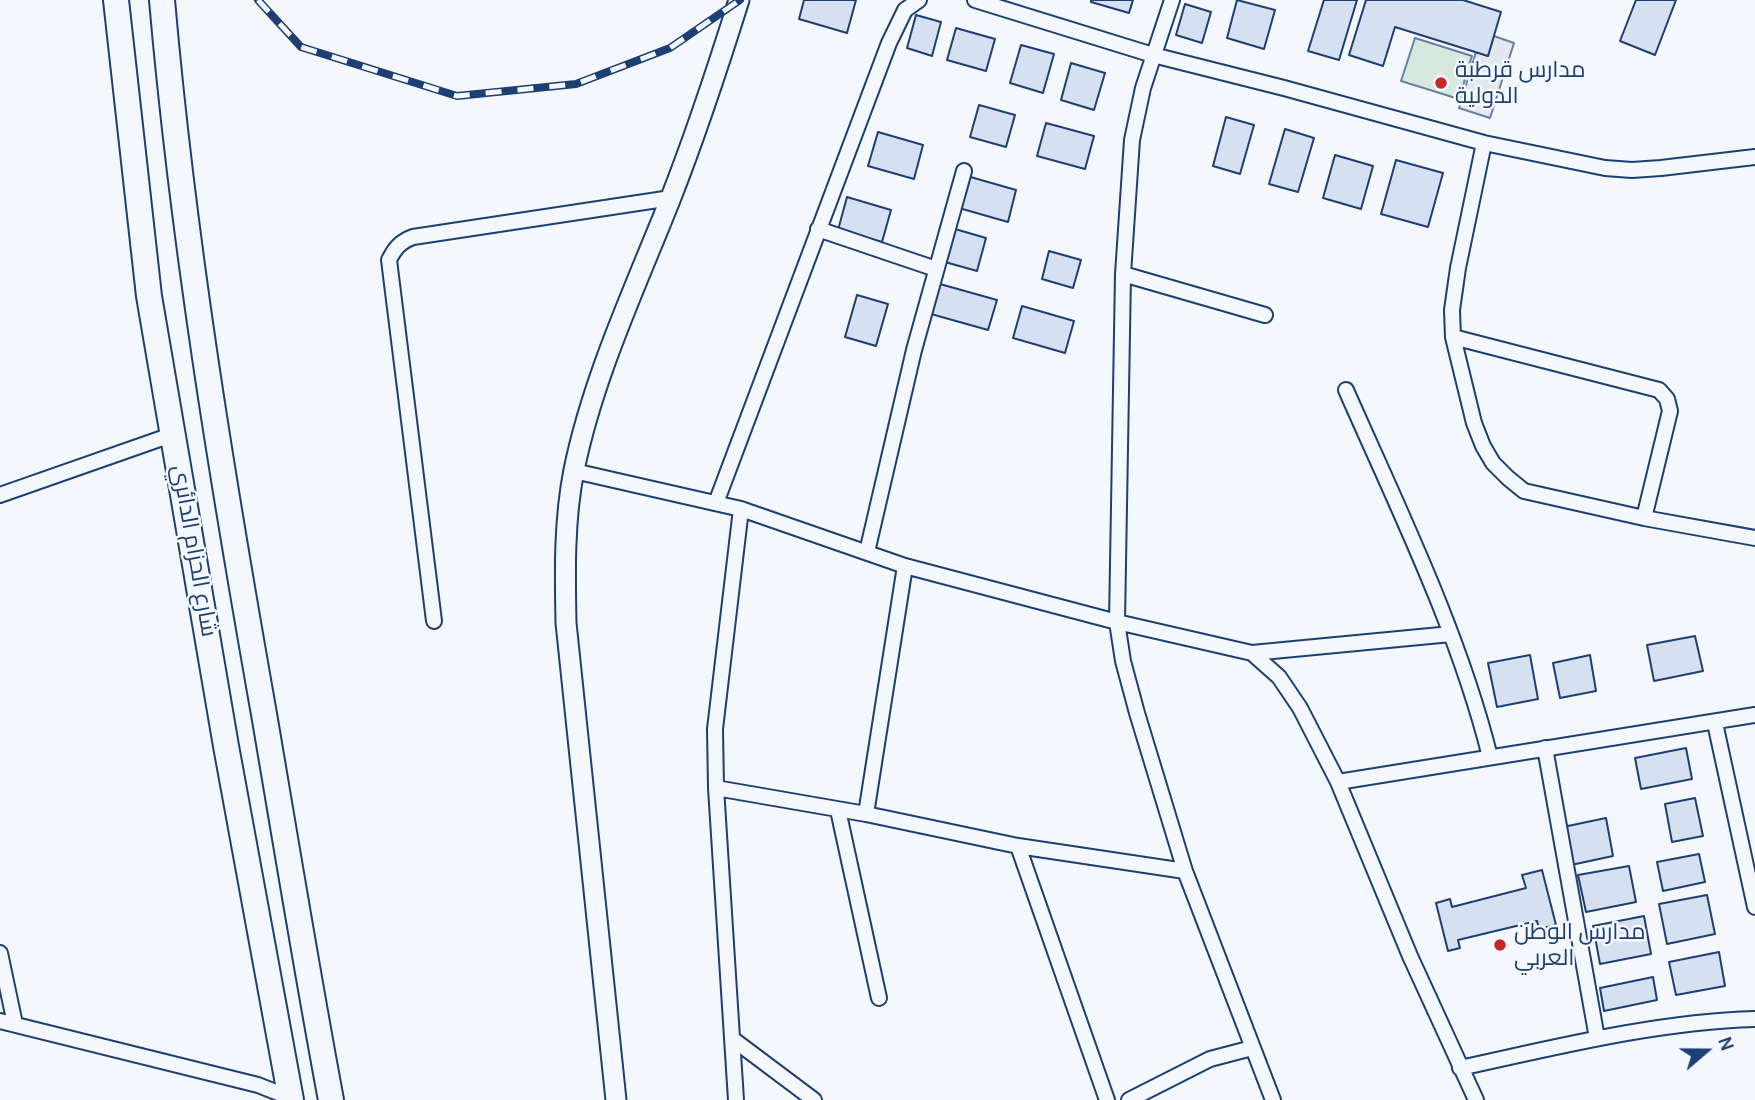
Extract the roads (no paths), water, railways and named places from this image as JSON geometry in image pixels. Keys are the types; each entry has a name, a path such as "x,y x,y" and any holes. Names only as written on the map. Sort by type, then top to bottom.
{"highway":[{"name":"شارع الحزام الدائري","path":"116,0 149,296 226,746 291,1099"},
{"name":"شارع الحزام الدائري","path":"162,0 195,297 234,543 331,1100"}],"street":[{"path":"616,1100 566,623 565,554 574,471 590,410 613,344 704,111 739,0"},
{"path":"716,503 889,43 905,10 919,0"},
{"path":"975,0 1153,55 1484,143 1605,168 1632,170 1755,157"},
{"path":"1172,0 1153,55 1137,111 1132,140 1123,274 1117,622 1123,661 1137,713 1185,871 1273,1100"},
{"path":"1484,143 1452,310 1453,337 1474,423 1493,463 1524,491 1644,518 1755,538"},
{"path":"867,552 914,350 964,171"},
{"path":"434,621 388,260 402,241 413,237 671,198"},
{"path":"818,229 936,269"},
{"path":"1123,274 1265,315"},
{"path":"1453,337 1659,390 1667,399 1670,411 1644,518"},
{"path":"1346,390 1451,634 1481,720 1490,757"},
{"path":"0,495 174,434"},
{"path":"574,471 741,509 905,566 1117,622 1252,653 1451,634"},
{"path":"736,1100 716,788 715,729 741,509"},
{"path":"866,814 905,566"},
{"path":"1252,653 1279,677 1300,708 1338,782 1410,956 1476,1100"},
{"path":"1338,782 1755,715"},
{"path":"1715,723 1751,864 1755,907"},
{"path":"1545,748 1597,1038"},
{"path":"716,788 866,814 1018,846 1185,871"},
{"path":"838,810 878,998"},
{"path":"1018,846 1107,1100"},
{"path":"0,953 7,1022 258,1085 291,1099"},
{"path":"1460,1068 1597,1038 1755,1019"},
{"path":"734,1040 814,1100"},
{"path":"1129,1100 1210,1059 1252,1048"}],"railway":[{"path":"258,0 301,47 457,96 576,84 670,48 740,0"}],"place":[{"name":"مدارس قرطبة الدولية","path":"1441,83"},
{"name":"مدارس الوطن العربي","path":"1500,945"}]}
